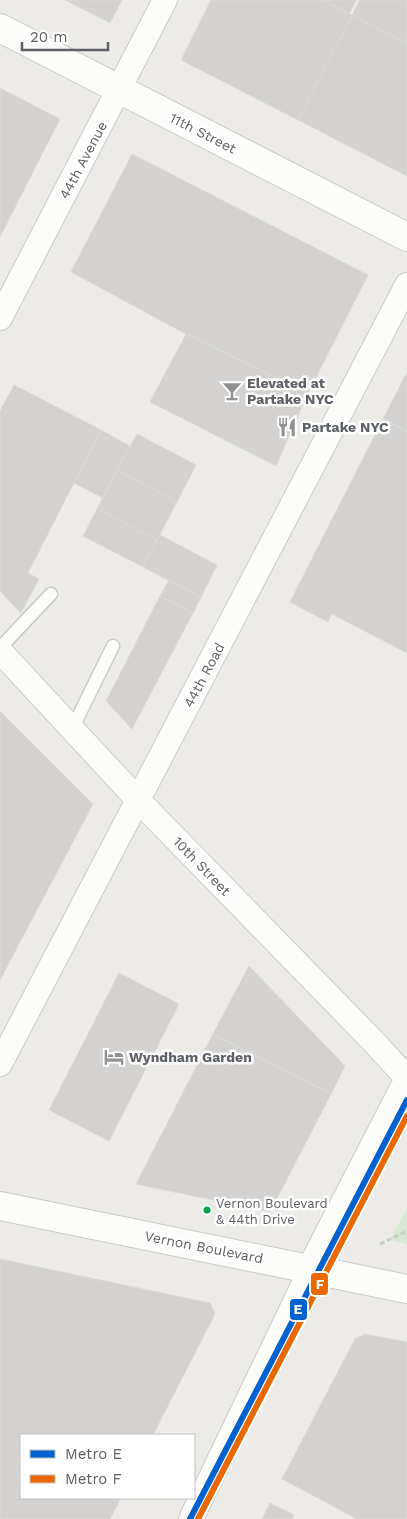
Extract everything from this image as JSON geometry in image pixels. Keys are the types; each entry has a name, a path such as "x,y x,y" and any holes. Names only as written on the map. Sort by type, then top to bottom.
{"main road":[{"name":"11th Street","path":"0,28 407,237"},
{"path":"311,1269 407,1083"},
{"name":"Vernon Boulevard","path":"0,1206 407,1289"}],"street":[{"name":"44th Avenue","path":"0,318 164,0"},
{"name":"44th Road","path":"0,1064 407,285"},
{"name":"10th Street","path":"0,649 138,800 365,1032 407,1078"},
{"path":"191,1519 311,1269"}],"lane":[{"path":"0,649 51,594"},
{"path":"72,729 113,646"}],"path":[{"path":"380,1244 407,1231"}],"green space":[{"path":"407,1208 407,1244 390,1240"}],"building":[{"path":"65,0 122,0 110,23"},
{"path":"211,0 323,0 352,15 298,120 181,60"},
{"path":"323,0 356,0 349,14"},
{"path":"360,0 407,0 407,43 352,15"},
{"path":"352,15 407,43 407,176 298,120"},
{"path":"0,88 60,119 0,237"},
{"path":"132,154 368,275 308,393 186,334 71,272"},
{"path":"186,334 308,393 276,466 150,402"},
{"path":"407,372 407,431 383,419"},
{"path":"14,385 101,430 28,573 39,579 21,613 0,591 0,411"},
{"path":"383,419 407,431 407,653 332,614 328,622 290,602"},
{"path":"101,430 130,446 103,498 74,483"},
{"path":"137,434 196,465 177,502 117,470"},
{"path":"117,470 177,502 157,540 97,509"},
{"path":"97,509 157,540 143,567 83,536"},
{"path":"160,535 217,565 201,597 143,567"},
{"path":"169,580 201,597 193,613 160,596"},
{"path":"160,596 193,613 132,729 106,701"},
{"path":"0,711 93,804 0,980"},
{"path":"249,966 345,1066 331,1094 213,1034"},
{"name":"Wyndham Garden","path":"119,973 179,1004 109,1141 49,1110"},
{"path":"213,1034 331,1094 270,1212 136,1184"},
{"path":"0,1259 210,1303 215,1314 154,1434 20,1434 20,1499 120,1499 110,1519 0,1519"},
{"path":"365,1334 407,1342 407,1519 357,1519 282,1479 355,1339"},
{"path":"270,1503 294,1515 292,1519 262,1519"}],"metro line":[{"name":"E","path":"190,1519 407,1100"},
{"name":"F","path":"198,1519 407,1116"}],"place":[{"name":"Elevated at Partake NYC","path":"232,391"},
{"name":"Partake NYC","path":"287,427"},
{"name":"Wyndham Garden","path":"114,1057"},
{"name":"Vernon Boulevard & 44th Drive","path":"207,1210"}]}
